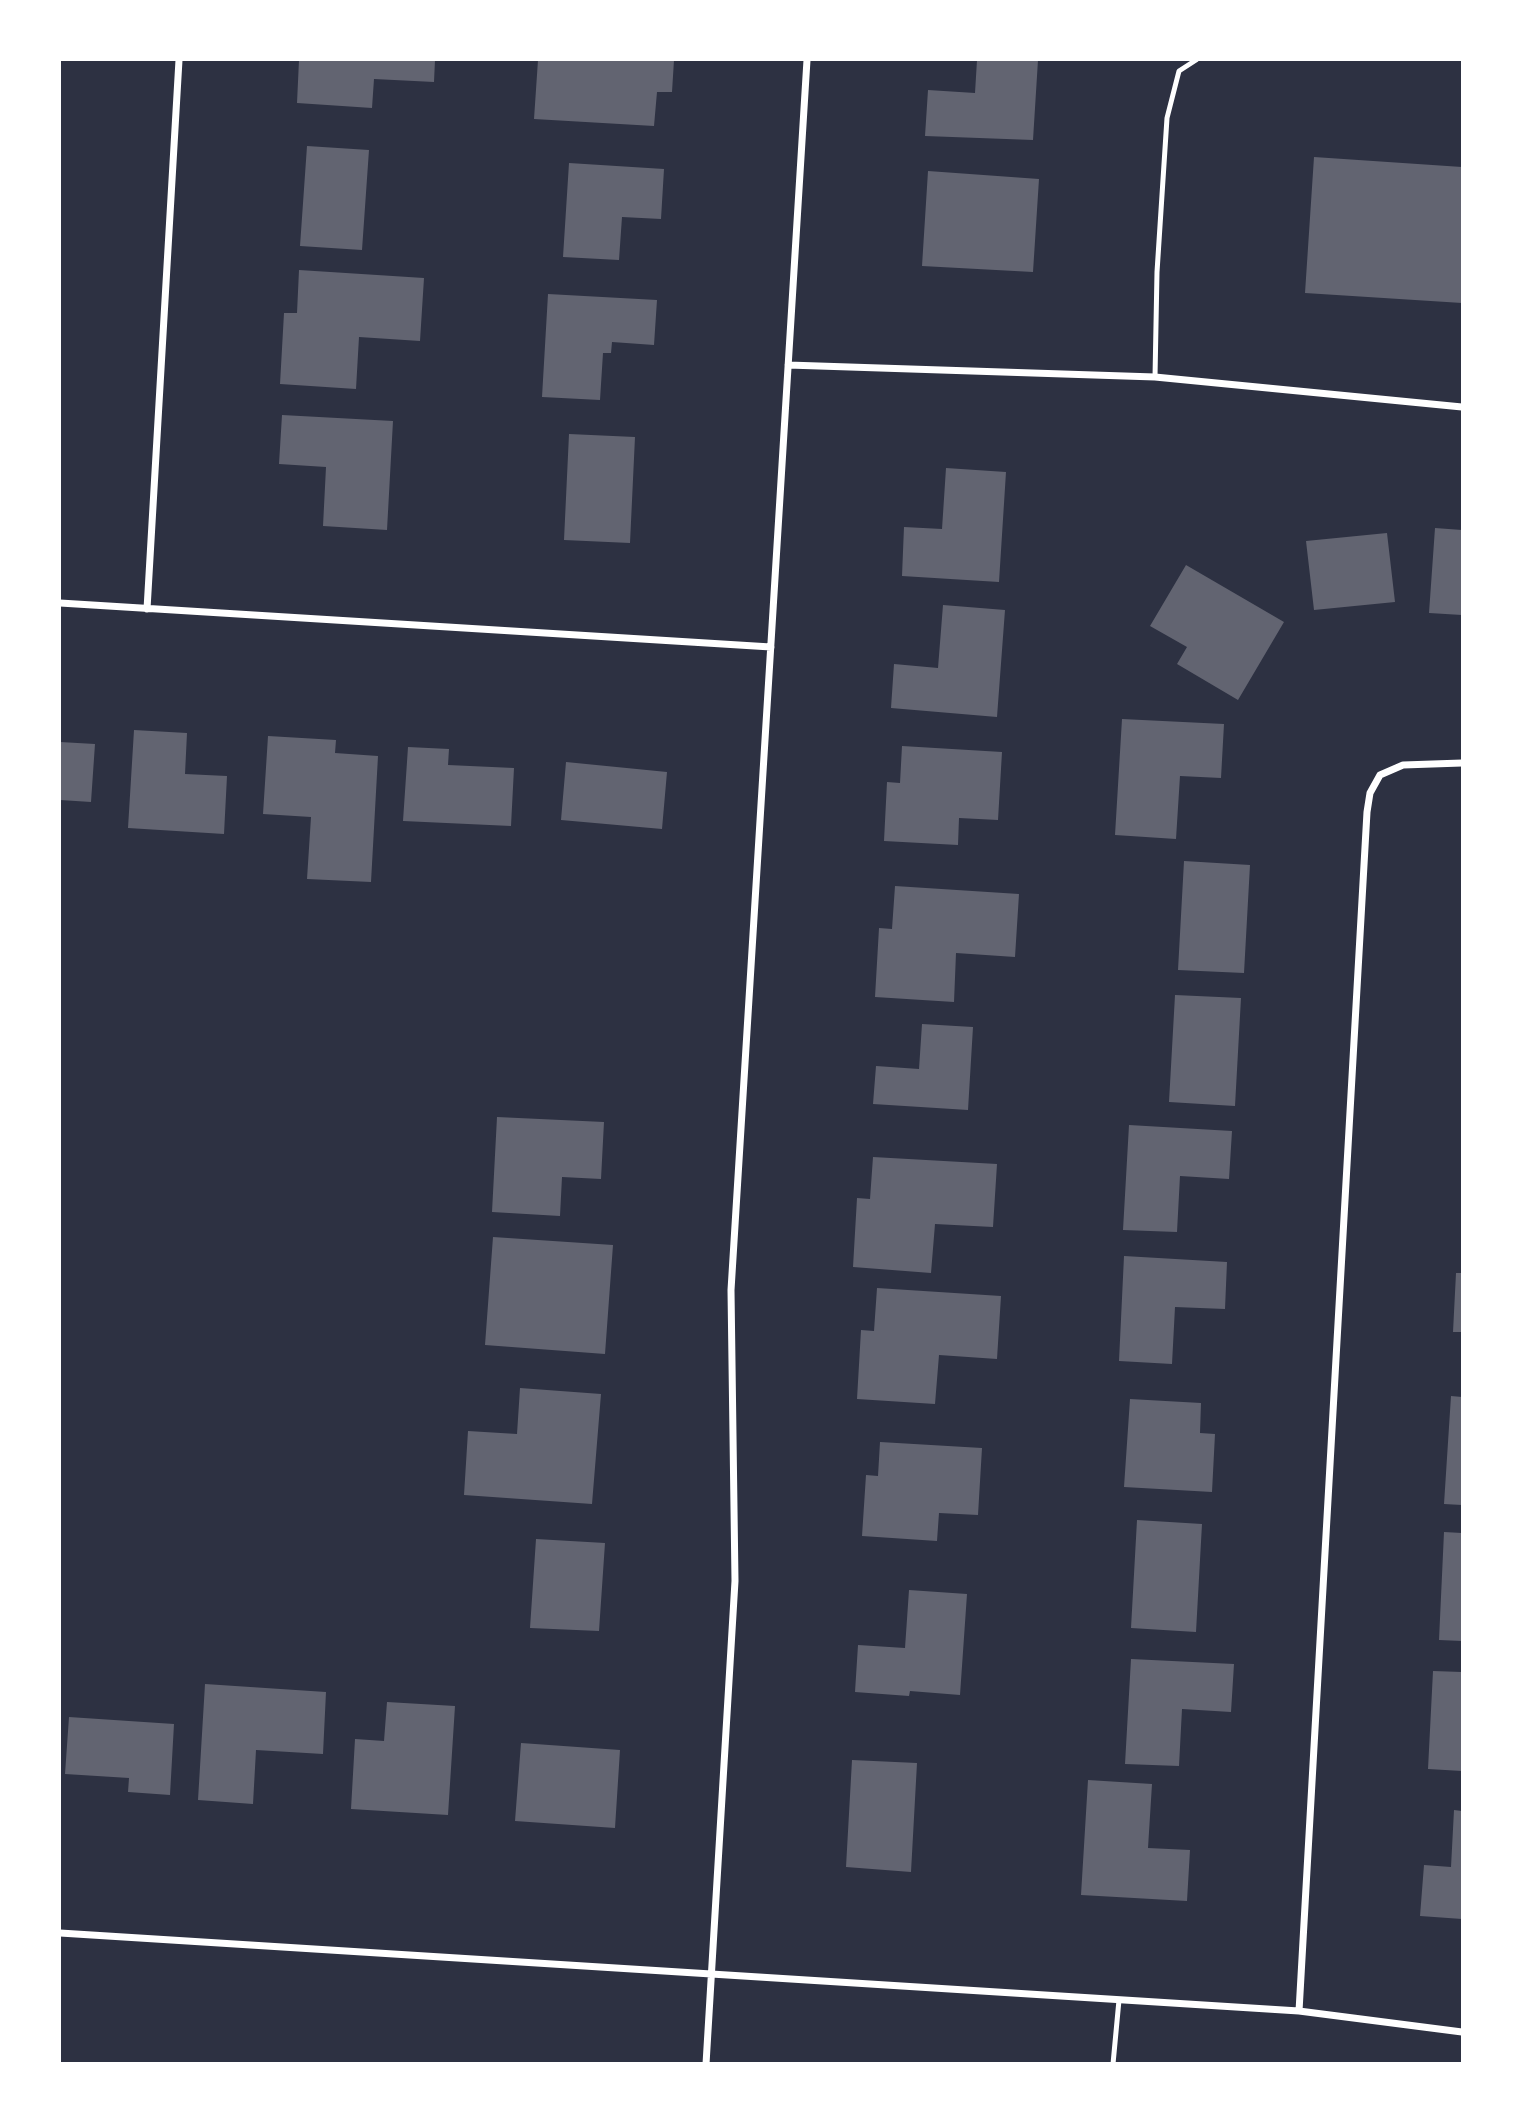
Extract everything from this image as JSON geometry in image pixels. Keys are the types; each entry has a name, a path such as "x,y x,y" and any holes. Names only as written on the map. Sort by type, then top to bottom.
{"street":[{"path":"147,609 179,60"},
{"path":"706,2063 735,1581 731,1290 807,60"},
{"path":"788,365 1155,377 1462,407"},
{"path":"60,603 771,647"},
{"path":"1299,2011 1367,812 1370,793 1380,775 1403,765 1462,763"},
{"path":"60,1933 1299,2011 1462,2032"}],"lane":[{"path":"1155,377 1157,272 1167,118 1179,71 1196,60"},
{"path":"1113,2063 1119,2000"}],"building":[{"path":"299,60 435,60 434,82 374,79 372,108 297,103"},
{"path":"538,60 674,60 672,92 657,92 654,126 534,119"},
{"path":"977,60 1038,60 1033,140 925,136 928,90 975,93"},
{"path":"307,146 369,150 362,250 300,246"},
{"path":"1314,157 1462,167 1462,303 1305,293"},
{"path":"569,163 664,169 661,219 622,217 619,260 563,257"},
{"path":"928,171 1039,179 1033,272 922,266"},
{"path":"299,270 424,278 420,341 359,337 356,389 280,384 284,313 297,313"},
{"path":"548,294 657,300 654,345 612,342 611,353 603,353 600,400 542,397"},
{"path":"282,415 393,421 387,530 323,526 326,467 279,464"},
{"path":"569,434 635,437 630,543 564,540"},
{"path":"946,468 1006,472 999,582 902,576 904,527 942,529"},
{"path":"1435,528 1462,530 1462,615 1429,613"},
{"path":"1387,533 1395,602 1314,610 1306,541"},
{"path":"1186,565 1284,622 1238,700 1177,664 1187,647 1150,626"},
{"path":"943,605 1005,610 997,717 891,708 894,664 938,668"},
{"path":"1122,719 1224,724 1221,778 1180,776 1176,839 1115,835"},
{"path":"134,730 187,733 185,774 227,776 224,834 128,828"},
{"path":"268,736 336,740 335,753 378,756 371,882 307,879 311,817 263,814"},
{"path":"60,742 95,744 91,802 60,800"},
{"path":"902,746 1002,752 998,820 959,818 958,845 884,841 887,782 900,783"},
{"path":"408,747 449,749 448,765 514,768 511,826 403,821"},
{"path":"566,762 667,772 662,829 561,820"},
{"path":"1184,861 1250,865 1244,973 1178,970"},
{"path":"895,886 1019,894 1015,957 956,953 954,1002 875,997 879,928 892,929"},
{"path":"1175,995 1241,998 1235,1106 1169,1102"},
{"path":"922,1024 973,1027 968,1110 873,1104 876,1066 919,1069"},
{"path":"497,1117 604,1122 601,1179 562,1177 560,1216 492,1212"},
{"path":"1129,1125 1232,1131 1229,1179 1180,1176 1177,1232 1123,1230"},
{"path":"873,1157 997,1164 993,1227 935,1224 931,1273 853,1267 857,1198 870,1199"},
{"path":"493,1237 613,1245 605,1354 485,1345"},
{"path":"1124,1256 1227,1262 1225,1309 1175,1307 1172,1364 1119,1361"},
{"path":"1456,1273 1462,1273 1462,1332 1453,1332"},
{"path":"877,1288 1001,1296 997,1359 939,1355 935,1404 857,1399 861,1330 874,1331"},
{"path":"520,1388 601,1394 592,1504 464,1495 468,1431 517,1434"},
{"path":"1451,1396 1462,1397 1462,1505 1444,1504"},
{"path":"1130,1399 1201,1403 1200,1433 1215,1434 1212,1492 1124,1487"},
{"path":"880,1442 982,1448 978,1515 939,1513 937,1541 862,1536 866,1475 878,1476"},
{"path":"1137,1520 1202,1524 1196,1632 1131,1628"},
{"path":"1444,1532 1462,1533 1462,1641 1439,1640"},
{"path":"536,1539 605,1543 599,1631 530,1628"},
{"path":"909,1590 967,1594 960,1695 910,1691 909,1696 855,1692 858,1645 905,1648"},
{"path":"1131,1659 1234,1664 1231,1712 1182,1709 1179,1766 1125,1764"},
{"path":"1433,1671 1462,1672 1462,1771 1428,1769"},
{"path":"205,1684 326,1692 323,1754 256,1750 253,1804 198,1800"},
{"path":"387,1702 455,1706 448,1815 351,1809 355,1739 384,1741"},
{"path":"69,1717 174,1724 170,1795 128,1792 129,1778 65,1774"},
{"path":"521,1743 620,1750 615,1828 515,1821"},
{"path":"852,1760 917,1763 911,1872 846,1867"},
{"path":"1088,1780 1152,1784 1148,1848 1190,1850 1187,1901 1081,1895"},
{"path":"1454,1810 1462,1811 1462,1919 1420,1916 1424,1865 1451,1867"}]}
